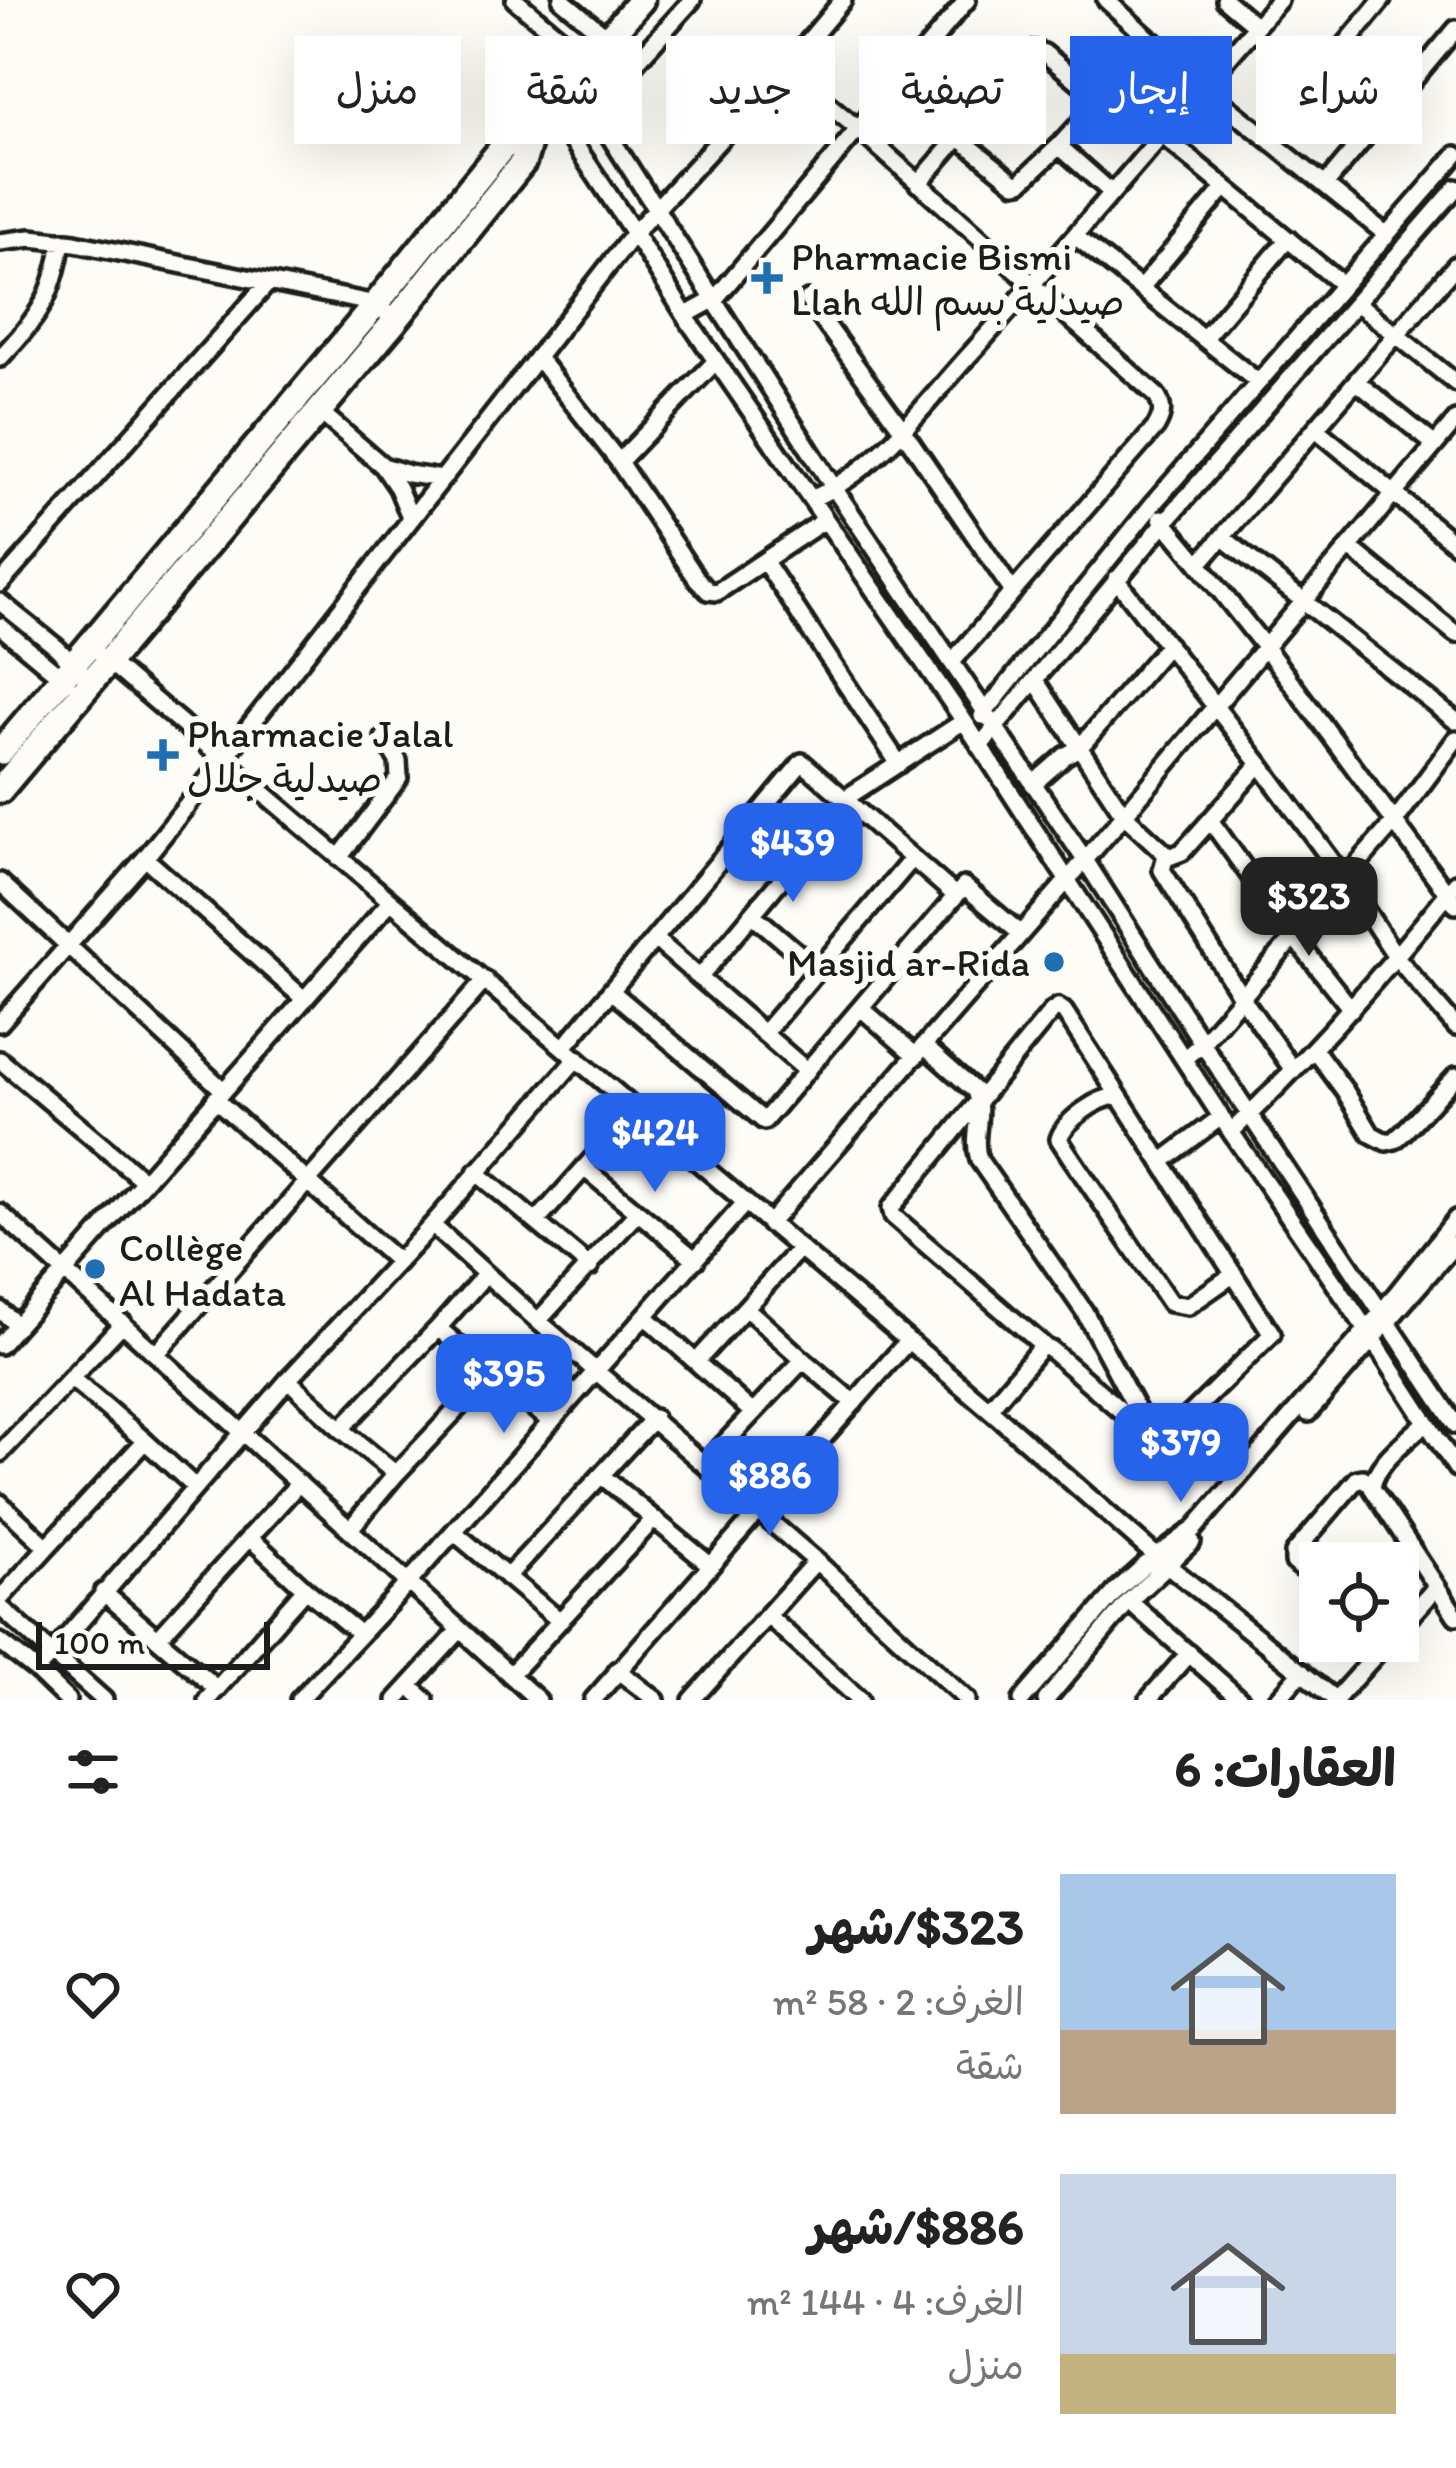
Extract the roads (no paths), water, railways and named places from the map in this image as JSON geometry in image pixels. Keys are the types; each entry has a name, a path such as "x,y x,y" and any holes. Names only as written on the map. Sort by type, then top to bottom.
{"main road":[{"path":"610,36 641,0"},
{"path":"0,752 84,671 319,411 507,144"},
{"path":"0,790 84,671 386,312"}],"street":[{"path":"515,0 558,36"},
{"path":"642,56 692,0"},
{"path":"812,36 842,0"},
{"path":"686,315 715,298 967,0"},
{"path":"1106,0 1148,36"},
{"path":"1225,0 1256,26"},
{"path":"1232,54 1279,0"},
{"path":"1352,36 1382,0"},
{"path":"570,2 606,36"},
{"path":"1422,70 1456,29"},
{"path":"1046,55 1070,75"},
{"path":"835,110 1156,395 1163,411 1156,427 952,662"},
{"path":"1232,110 1387,235"},
{"path":"967,144 1015,183 1024,180 1070,134"},
{"path":"573,144 967,726 1456,1468"},
{"path":"615,144 834,488 1456,1425"},
{"path":"0,1023 145,858 634,233 715,144"},
{"path":"918,184 952,144"},
{"path":"811,499 867,466 1154,144"},
{"path":"1173,144 1342,284"},
{"path":"1325,185 1360,144"},
{"path":"1059,146 1112,193"},
{"path":"700,977 852,794 985,713 1152,505 1456,155"},
{"path":"1141,288 1226,187"},
{"path":"980,746 1165,522 1456,188"},
{"path":"1075,236 1258,382"},
{"path":"2,239 62,241 386,312"},
{"path":"1204,338 1288,239"},
{"path":"0,358 44,305 62,241"},
{"path":"1199,564 1456,266"},
{"path":"0,584 268,283"},
{"path":"808,300 1013,592"},
{"path":"1357,303 1456,383"},
{"path":"537,357 619,462 709,592 717,592 825,520"},
{"path":"619,462 716,361"},
{"path":"1357,382 1435,446"},
{"path":"319,411 383,466 411,519"},
{"path":"770,1224 1124,815 1456,420"},
{"path":"1316,429 1456,545"},
{"path":"383,466 442,479"},
{"path":"1152,505 1453,894 1314,1049 1231,1132"},
{"path":"1222,537 1456,722"},
{"path":"1349,547 1456,634"},
{"path":"765,562 899,764"},
{"path":"1117,580 1260,764 1397,958 1456,1027"},
{"path":"0,602 84,671"},
{"path":"0,626 84,671 224,760 1162,1560 1336,1700 1369,1662"},
{"path":"1033,784 1081,747 1168,645"},
{"path":"1035,680 1124,815 1166,855 1179,855 1260,764"},
{"path":"339,858 398,778 398,760 384,738"},
{"path":"1184,1059 1345,880 1456,739"},
{"path":"36,1670 288,1381 432,1225 570,1052 611,991 802,762 956,896"},
{"path":"1210,820 1351,1009"},
{"path":"1166,855 1162,870 1293,1070"},
{"path":"145,858 304,999"},
{"path":"764,1033 913,859"},
{"path":"0,882 398,1262"},
{"path":"611,991 764,1121 964,886 1020,933"},
{"path":"0,1345 390,902"},
{"path":"752,914 818,970"},
{"path":"655,939 808,1071"},
{"path":"157,1353 485,980"},
{"path":"1058,1007 1064,1011 1273,1334 1172,1432 1162,1435 1120,1412 893,1216 891,1208 979,1098 1052,1011 1058,1007"},
{"path":"861,1008 975,1091 980,1107 975,1149 979,1160 1084,1311 1150,1429"},
{"path":"1314,1049 1371,1134 1386,1142 1403,1133 1456,1076"},
{"path":"0,1060 143,1180"},
{"path":"1117,1096 1101,1100 1064,1127 1059,1139 1070,1156 1170,1304 1188,1306 1234,1274"},
{"path":"536,1222 637,1109"},
{"path":"1161,1162 1221,1117"},
{"path":"584,1168 696,1260"},
{"path":"476,1172 590,1267"},
{"path":"299,1700 745,1203"},
{"path":"0,1213 538,1700"},
{"path":"538,1321 637,1213"},
{"path":"1385,1318 1456,1219"},
{"path":"432,1225 816,1561 967,1700"},
{"path":"1046,1700 1162,1560 1456,1244"},
{"path":"696,1362 799,1249"},
{"path":"341,1429 486,1274"},
{"path":"746,1308 854,1403"},
{"path":"0,1310 17,1325"},
{"path":"646,1317 753,1413"},
{"path":"0,1453 122,1322"},
{"path":"438,1328 551,1422"},
{"path":"593,1700 907,1342"},
{"path":"989,1409 1044,1346"},
{"path":"705,1464 803,1360"},
{"path":"350,1529 491,1372"},
{"path":"71,1378 195,1487"},
{"path":"288,1381 396,1474"},
{"path":"507,1577 654,1418"},
{"path":"1371,1485 1380,1468 1426,1422"},
{"path":"104,1700 0,1603 145,1441"},
{"path":"602,1476 710,1565"},
{"path":"1303,1542 1357,1479 1363,1478 1456,1616"},
{"path":"158,1639 299,1483"},
{"path":"0,1503 47,1546"},
{"path":"510,1675 654,1519"},
{"path":"454,1532 560,1622"},
{"path":"249,1537 360,1634"},
{"path":"1022,1700 1118,1590 1162,1560"},
{"path":"692,1700 816,1561"},
{"path":"1419,1606 1436,1587"},
{"path":"104,1592 212,1694 305,1589"},
{"path":"1129,1601 1241,1700"},
{"path":"768,1616 860,1700"},
{"path":"396,1700 460,1630"},
{"path":"0,1642 67,1700"},
{"path":"1148,1700 1189,1653"},
{"path":"617,1670 656,1700"},
{"path":"1277,1700 1302,1672"},
{"path":"409,1686 425,1700"}],"place":[{"name":"Pharmacie Bismi Llah صيدلية بسم الله","path":"767,278"},
{"name":"Pharmacie Jalal صيدلية جلال","path":"163,755"},
{"name":"Masjid ar-Rida","path":"1054,962"},
{"name":"Collège Al Hadata","path":"95,1269"}]}
